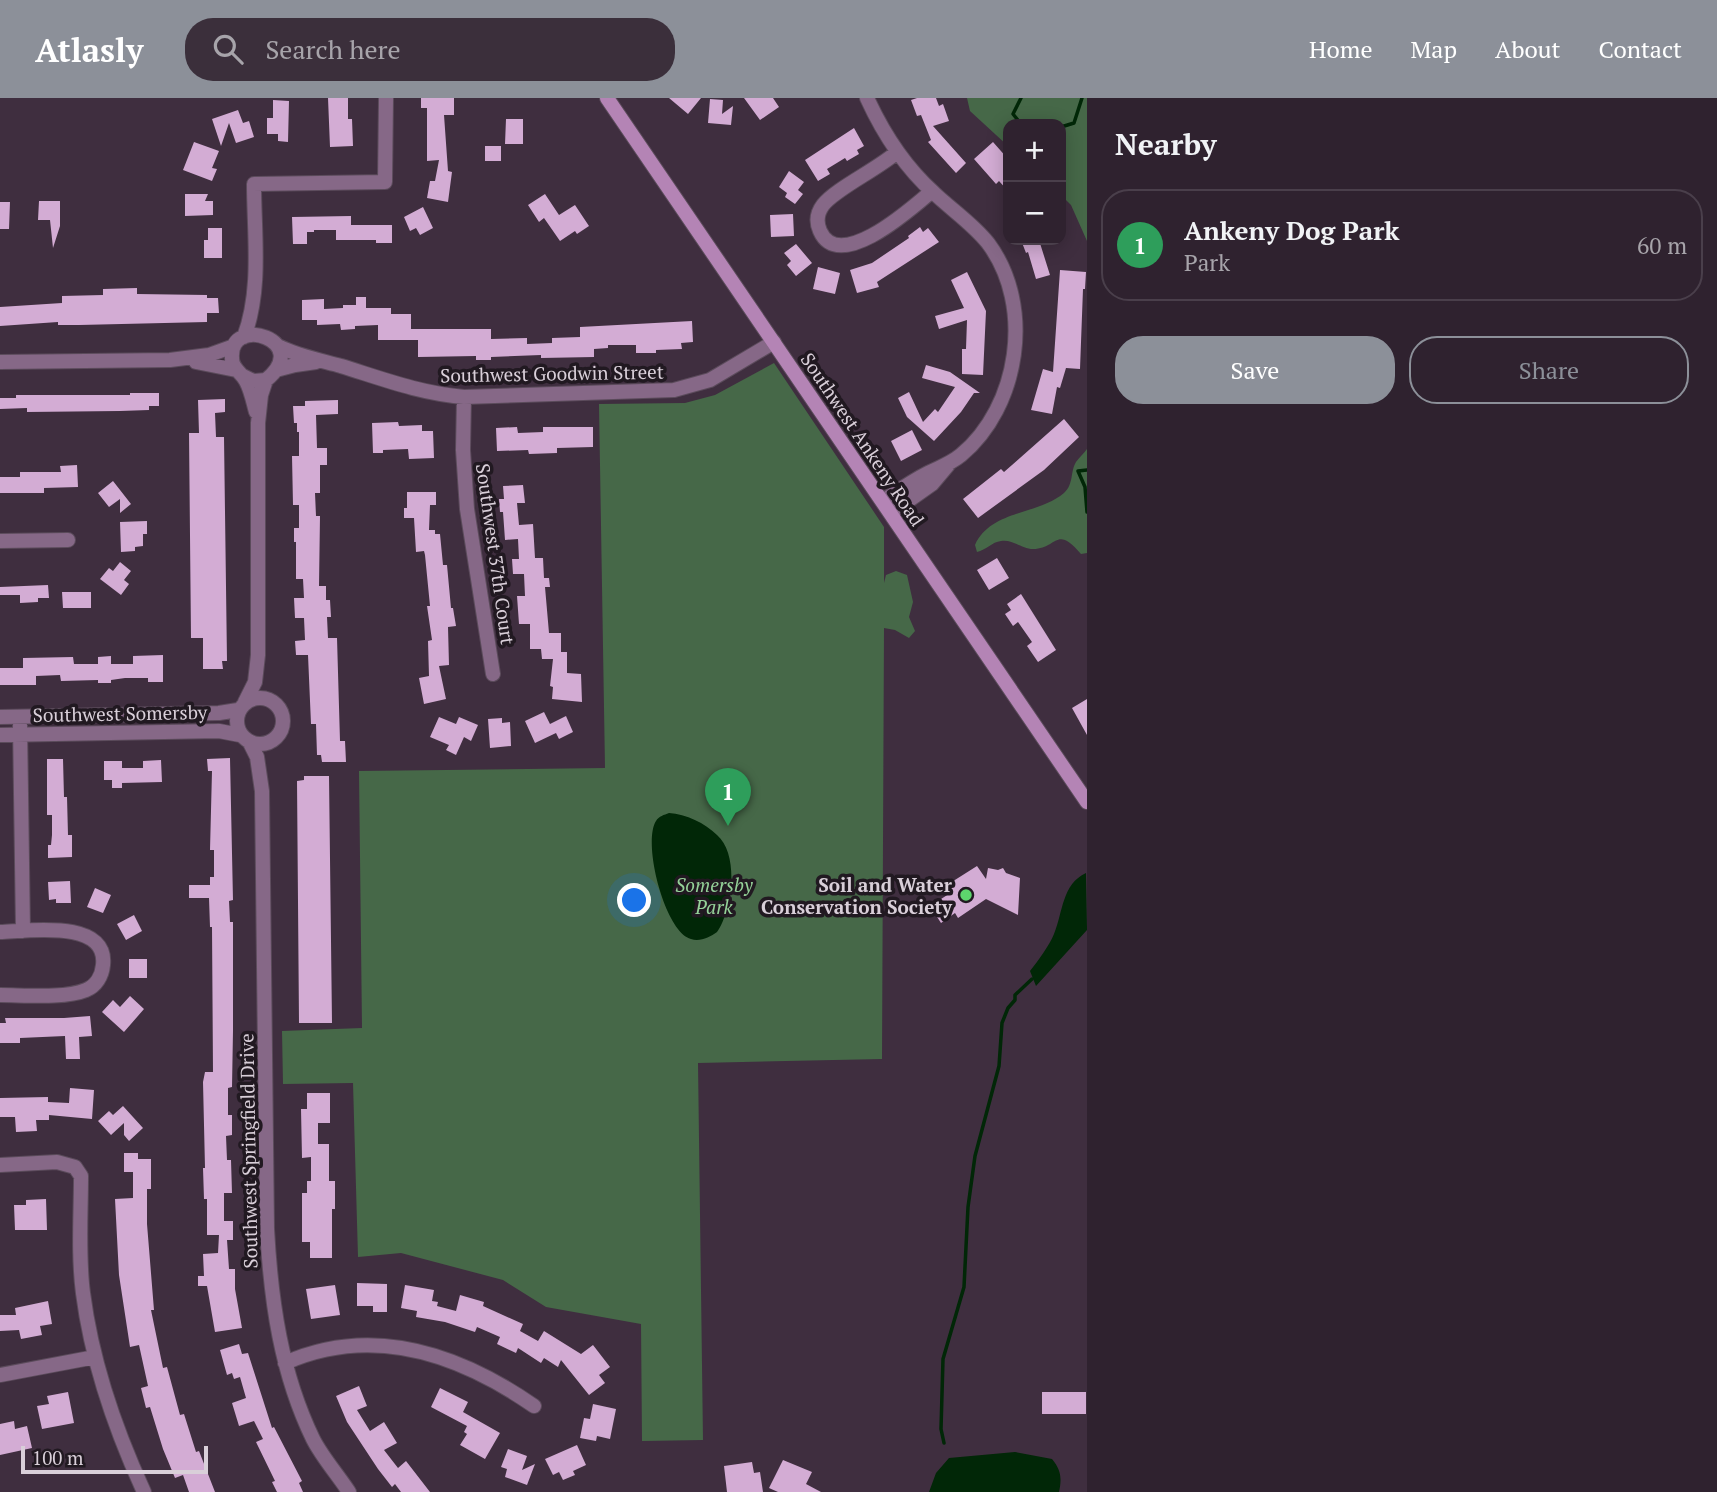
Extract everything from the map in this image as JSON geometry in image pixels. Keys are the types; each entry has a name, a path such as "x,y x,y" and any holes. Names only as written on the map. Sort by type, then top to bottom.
{"street":[{"path":"258,423 251,394 232,358 251,317 255,286 254,184 385,181 386,98"},
{"name":"Southwest Ankeny Road","path":"607,98 1087,802"},
{"path":"867,98 897,152 932,191 977,231 989,246 1005,278 1015,320 1014,362 1009,383 988,425 974,443 949,464 929,472 887,507"},
{"path":"897,152 885,163 824,203 818,219 824,238 840,246 858,243 885,227 932,191"},
{"path":"255,286 263,327 280,358 261,395 258,423 258,639 255,682 249,698 241,706 236,722 245,738 260,743 273,741 284,725 280,708 270,699 262,670 258,639"},
{"path":"170,360 209,355 256,334 273,342"},
{"name":"Southwest Goodwin Street","path":"273,342 323,362 416,390 464,397 674,390 710,380 774,342"},
{"path":"0,362 170,360 219,365 253,381 271,375"},
{"name":"Southwest Goodwin Street","path":"271,375 295,365 323,362"},
{"name":"Southwest 37th Court","path":"464,397 463,450 467,509 493,674"},
{"path":"0,541 68,540"},
{"path":"241,706 254,698 270,699"},
{"name":"Southwest Somersby","path":"0,717 219,713 241,706"},
{"path":"20,717 23,932"},
{"name":"Southwest Somersby","path":"0,735 219,731 245,738"},
{"name":"Southwest Springfield Drive","path":"245,738 257,757 262,791"},
{"name":"Southwest Springfield Drive","path":"273,741 265,764 262,791 267,1229 270,1281 289,1379 314,1441 349,1492"},
{"path":"0,932 78,932 101,947 104,959 103,972 92,987 84,992 0,995"},
{"path":"0,1165 57,1162 75,1167 80,1176 83,1292 95,1357 118,1435 144,1492"},
{"path":"285,1363 310,1352 356,1345 390,1346 454,1361 500,1382 534,1406"},
{"path":"0,1375 95,1357"}],"green space":[{"path":"967,98 1087,98 1087,241 1071,205 1066,200 1066,119 1003,119 1003,141 970,111"},
{"name":"Somersby Park","path":"774,363 884,527 884,583 886,575 896,571 907,575 913,602 909,617 915,631 909,638 895,630 884,628 882,1059 698,1063 703,1440 642,1441 641,1324 546,1307 503,1280 401,1253 358,1257 353,1083 283,1084 282,1031 362,1028 359,771 605,768 599,404 685,403 715,395"},
{"path":"1087,449 1087,553 1081,554 1073,545 1061,539 1033,549 1010,541 1001,541 977,552 975,545 992,525 1064,493 1069,486 1076,462"}],"shaded area":[{"path":"669,813 688,817 707,827 724,844 729,856 731,883 727,911 717,932 698,940 681,933 658,886 652,832 657,819"},
{"path":"1086,873 1087,930 1036,986 1030,971 1052,939 1064,899 1072,884"},
{"path":"1015,1452 1052,1459 1060,1474 1059,1492 929,1492 936,1473 949,1458"}],"building":[{"path":"328,98 348,98 348,119 352,119 353,146 330,147"},
{"path":"421,98 454,98 454,115 444,115 448,171 452,172 448,202 427,198 430,181 435,181 439,160 427,161 427,108 421,108"},
{"path":"669,98 701,98 688,114"},
{"path":"744,98 773,98 779,107 760,120"},
{"path":"936,98 939,106 943,104 949,121 933,126 966,163 956,173 928,142 931,140 921,115 917,116 911,100"},
{"path":"710,99 723,100 722,114 733,106 731,125 708,123"},
{"path":"273,100 289,101 288,142 278,141 278,134 267,134 267,118 273,118"},
{"path":"238,110 243,123 249,121 254,137 236,143 229,123 221,146 212,119"},
{"path":"506,119 523,119 523,144 505,144"},
{"path":"854,128 864,146 857,150 859,154 847,161 845,158 827,169 830,174 818,181 805,160"},
{"path":"194,142 219,151 212,168 217,169 212,181 183,170"},
{"path":"993,142 1003,153 1003,185 999,181 996,184 974,159"},
{"path":"485,146 501,146 501,161 485,161"},
{"path":"789,171 804,182 798,190 803,194 795,204 785,197 787,193 779,187"},
{"path":"185,194 208,194 205,201 213,201 213,215 185,216"},
{"path":"545,194 559,215 575,205 589,226 560,241 544,218 539,222 528,205"},
{"path":"39,201 60,201 60,226 53,248 50,220 38,220"},
{"path":"0,202 10,202 9,229 0,229"},
{"path":"423,207 433,228 420,235 416,228 410,231 404,217"},
{"path":"793,214 794,236 771,237 770,215"},
{"path":"351,216 351,225 392,225 392,243 376,243 376,240 336,240 336,230 314,230 307,232 307,244 293,244 292,217"},
{"path":"920,227 923,232 928,228 939,242 877,282 879,287 857,293 850,270 872,263 909,238 908,236"},
{"path":"208,228 222,228 222,258 204,258 204,240 208,240"},
{"path":"796,244 812,263 796,276 787,265 791,261 784,253"},
{"path":"1023,245 1041,245 1050,275 1036,279 1028,252 1026,253"},
{"path":"818,267 840,273 835,294 813,289"},
{"path":"1060,270 1086,272 1080,369 1066,368 1060,388 1057,387 1052,414 1031,410 1043,369 1053,372"},
{"path":"967,272 986,311 983,375 962,374 962,349 966,349 967,320 939,329 935,316 964,308 951,280"},
{"path":"137,288 137,294 207,295 207,298 218,298 219,313 207,313 207,322 58,325 58,322 0,326 0,307 62,303 62,296 103,295 103,289"},
{"path":"356,297 366,297 366,308 391,308 391,314 411,314 411,329 491,329 491,339 527,338 527,344 552,343 552,338 580,337 580,327 692,321 693,342 681,343 682,349 656,350 656,353 636,353 636,345 608,345 608,348 594,349 594,357 541,358 541,355 476,360 476,356 418,357 418,340 378,340 378,325 341,330 340,324 317,325 317,320 302,320 302,300 324,299 324,309 343,308 343,305 356,305"},
{"path":"926,365 950,372 980,393 974,393 961,412 934,441 907,417 898,398 909,392 923,422 935,409 938,412 955,387 922,378"},
{"path":"159,393 159,406 149,406 149,410 120,411 27,412 27,408 0,409 0,398 16,398 16,395"},
{"path":"225,399 225,412 215,413 216,437 224,437 227,661 222,661 223,669 203,669 203,638 191,638 189,433 199,433 198,400"},
{"path":"338,400 338,414 316,415 317,448 327,448 327,465 320,465 320,493 315,493 316,516 320,516 319,586 326,586 326,600 330,600 331,617 327,617 328,638 337,638 340,741 345,741 346,762 322,762 321,755 317,755 316,724 311,724 308,655 296,655 295,641 305,640 304,618 295,618 294,598 304,598 303,579 296,579 294,528 299,528 299,505 293,505 292,456 299,456 299,432 297,423 294,423 293,406 305,406 305,401"},
{"path":"1064,419 1079,437 1044,470 978,518 963,499 1001,469 1004,472"},
{"path":"398,422 399,426 422,425 422,431 433,431 434,458 409,459 408,449 373,453 372,423"},
{"path":"517,427 518,433 543,432 543,427 593,427 593,447 557,448 557,453 497,451 496,428"},
{"path":"912,430 922,450 901,461 891,441"},
{"path":"77,465 78,487 44,488 44,493 0,493 0,477 20,477 20,472 61,472 60,466"},
{"path":"113,481 131,504 120,513 120,499 109,507 98,493"},
{"path":"523,485 525,503 517,503 519,525 533,524 535,558 543,558 544,578 549,578 550,587 545,587 549,633 561,633 561,652 567,652 567,673 581,674 582,702 552,699 553,687 550,686 553,659 542,659 541,649 530,649 530,624 519,624 517,596 525,596 524,574 513,574 512,559 519,559 518,539 505,540 499,499 504,499 503,486"},
{"path":"407,492 436,492 436,505 430,505 429,530 440,534 443,565 447,565 451,608 456,626 448,627 449,665 439,666 446,699 424,704 419,678 429,676 428,641 432,640 427,606 430,606 424,551 416,552 414,518 404,518"},
{"path":"147,521 143,546 135,547 135,551 121,552 120,522"},
{"path":"997,558 1009,578 989,590 977,570"},
{"path":"120,562 131,571 124,580 129,584 121,595 100,579 109,568 113,571"},
{"path":"48,585 49,598 38,598 38,602 20,603 20,595 0,595 0,587"},
{"path":"62,592 91,592 91,608 63,608"},
{"path":"1021,594 1056,650 1038,662 1027,646 1032,642 1018,622 1013,626 1005,614 1011,610 1007,604"},
{"path":"163,655 163,682 148,682 148,678 125,678 111,680 111,683 98,683 98,680 61,681 60,675 36,676 36,685 0,685 0,668 23,668 23,658 73,657 74,664 98,664 98,657 111,656 111,664 133,664 133,656"},
{"path":"1087,699 1087,735 1072,708"},
{"path":"544,712 550,724 566,716 573,732 559,739 556,733 535,743 525,721"},
{"path":"439,717 456,724 459,717 478,725 471,741 464,737 456,755 446,750 449,745 430,737"},
{"path":"502,718 502,723 510,722 511,746 490,748 488,719"},
{"path":"230,758 233,900 229,901 230,922 233,922 233,1031 232,1087 228,1088 228,1115 232,1115 232,1135 226,1136 227,1160 231,1160 232,1193 224,1193 224,1221 233,1221 233,1240 227,1240 229,1269 235,1269 235,1289 242,1328 215,1332 207,1286 198,1286 198,1276 204,1276 203,1254 218,1253 219,1235 207,1235 207,1199 204,1199 203,1168 203,1082 205,1072 213,1072 212,927 209,898 189,898 189,885 210,885 210,877 214,877 214,850 210,850 212,771 208,771 207,759"},
{"path":"47,759 63,759 64,797 67,797 68,835 72,835 72,857 48,858 52,815 47,815"},
{"path":"161,760 162,782 122,783 122,788 112,788 112,780 104,780 104,761 122,761 122,768 143,768 143,761"},
{"path":"304,776 329,776 332,1023 299,1023 297,781 304,780"},
{"name":"Soil and Water Conservation Society","path":"977,866 986,879 988,868 1003,868 1006,873 1020,878 1018,915 986,899 958,918 955,913 941,923 930,906 952,892 947,885"},
{"path":"70,881 71,903 49,900 48,882"},
{"path":"95,888 111,895 103,913 87,907"},
{"path":"134,915 142,931 126,940 117,924"},
{"path":"129,959 147,959 147,978 129,978"},
{"path":"130,996 144,1009 124,1032 102,1012 113,1000 120,1007"},
{"path":"90,1016 92,1036 79,1037 80,1059 66,1059 65,1036 20,1038 20,1043 0,1043 0,1023 6,1023 5,1018"},
{"path":"70,1088 94,1090 92,1119 49,1115 49,1120 36,1120 37,1131 16,1132 15,1117 0,1117 0,1098 48,1097 48,1102 69,1103"},
{"path":"307,1093 330,1093 330,1123 318,1123 318,1144 329,1144 329,1181 335,1181 332,1258 310,1258 310,1242 302,1242 302,1193 307,1193 307,1181 311,1181 311,1157 302,1158 301,1109 307,1109"},
{"path":"123,1106 143,1128 129,1141 124,1135 124,1123 111,1135 98,1121 109,1111 113,1115"},
{"path":"124,1153 138,1153 138,1159 151,1159 151,1189 147,1189 147,1224 154,1310 151,1310 163,1368 167,1367 180,1415 184,1414 196,1452 199,1451 215,1492 189,1492 183,1475 175,1478 150,1407 146,1408 141,1388 148,1386 139,1345 130,1347 119,1275 115,1199 133,1198 133,1172 124,1172"},
{"path":"46,1199 47,1230 15,1230 14,1205 26,1205 26,1200"},
{"path":"357,1283 387,1284 387,1312 373,1312 373,1306 357,1306"},
{"path":"335,1285 340,1315 311,1319 306,1289"},
{"path":"405,1285 434,1290 432,1301 438,1302 437,1306 456,1311 460,1295 484,1302 483,1306 523,1324 520,1331 538,1341 544,1331 581,1354 593,1345 610,1367 599,1375 605,1383 589,1395 561,1360 558,1367 544,1358 541,1363 518,1348 516,1353 497,1344 500,1337 477,1327 475,1332 445,1322 416,1317 417,1311 401,1308"},
{"path":"48,1301 52,1324 40,1326 42,1335 21,1339 19,1330 0,1331 0,1315 16,1315 15,1308"},
{"path":"239,1344 242,1354 248,1353 272,1428 274,1427 302,1481 299,1483 303,1492 277,1492 272,1482 275,1481 256,1442 263,1439 254,1421 239,1426 232,1403 246,1398 240,1377 234,1379 232,1373 227,1375 220,1350"},
{"path":"359,1386 367,1406 357,1410 370,1431 384,1422 397,1443 384,1450 398,1468 406,1461 430,1492 401,1492 395,1484 392,1487 378,1469 347,1422 336,1396"},
{"path":"440,1388 468,1402 463,1412 500,1433 485,1459 460,1445 467,1434 464,1432 467,1426 431,1407"},
{"path":"68,1392 74,1423 42,1429 37,1406 49,1404 47,1396"},
{"path":"1042,1392 1086,1392 1086,1414 1042,1414"},
{"path":"593,1404 616,1409 610,1439 597,1436 596,1441 580,1438 584,1418 590,1419"},
{"path":"14,1421 15,1429 27,1426 32,1448 0,1455 0,1424"},
{"path":"577,1445 586,1465 573,1471 575,1475 563,1480 559,1472 553,1475 545,1459"},
{"path":"508,1449 527,1456 522,1470 535,1464 527,1485 505,1477 507,1469 501,1467"},
{"path":"783,1460 812,1472 806,1484 821,1492 778,1492 769,1488"},
{"path":"752,1462 754,1473 760,1472 763,1492 727,1492 724,1466"}],"waterway":[{"path":"1017,119 1013,114 1021,98"},
{"path":"1066,125 1074,123 1082,98"},
{"path":"1087,470 1078,471 1085,487 1087,512"},
{"path":"944,1443 941,1429 943,1359 964,1287 968,1207 975,1156 999,1066 1002,1023 1008,1008 1015,1000 1015,995 1032,979"}],"place":[{"name":"Ankeny Dog Park","path":"728,826"},
{"name":"Soil and Water Conservation Society","path":"966,895"}]}
